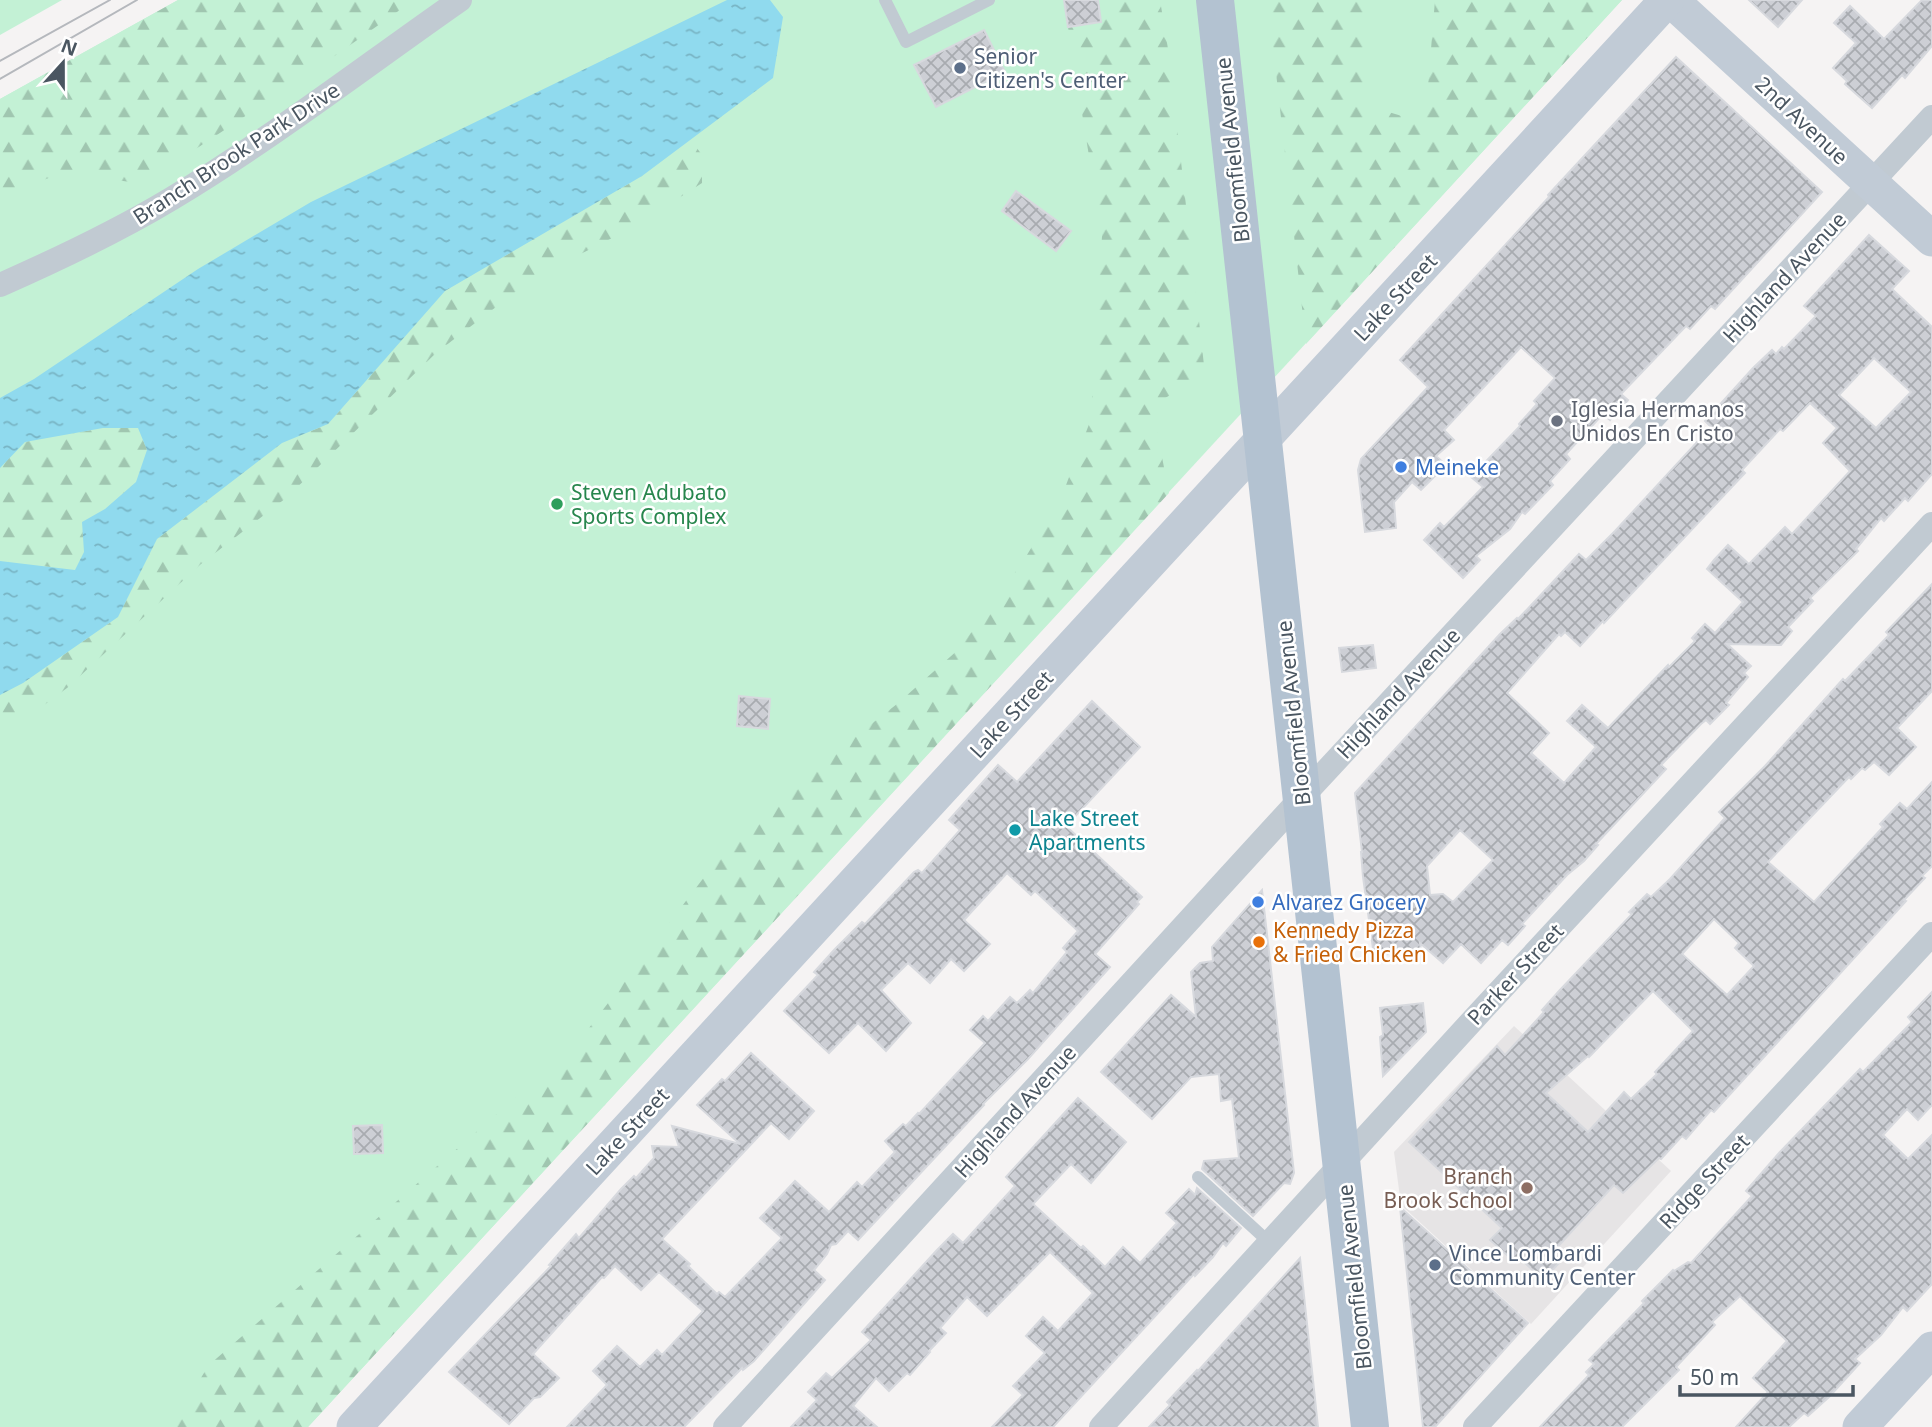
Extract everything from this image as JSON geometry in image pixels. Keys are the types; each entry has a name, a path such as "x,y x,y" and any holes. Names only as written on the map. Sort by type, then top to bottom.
{"main road":[{"name":"Bloomfield Avenue","path":"1215,0 1370,1427"}],"street":[{"name":"Branch Brook Park Drive","path":"0,285 74,252 171,199 270,135 460,0"},
{"name":"Lake Street","path":"354,1427 1669,0"},
{"name":"2nd Avenue","path":"1669,0 1932,239"},
{"name":"Highland Avenue","path":"725,1427 1302,797 1932,117"},
{"name":"Parker Street","path":"1101,1427 1932,524"},
{"name":"Ridge Street","path":"1475,1427 1932,934"},
{"path":"1860,1427 1932,1349"}],"lane":[{"path":"884,0 906,42 989,0"},
{"path":"1198,1177 1270,1243"}],"shaded area":[{"name":"Branch Brook School","path":"1514,1026 1671,1171 1531,1324 1401,1205 1394,1152"}],"green space":[{"path":"0,0 62,0 0,35"},
{"path":"178,0 1622,0 308,1427 0,1427 0,99"},
{"path":"178,0 414,0 309,74 143,184 64,172 0,197 0,99"},
{"path":"1098,0 1160,0 1169,55 1205,374 1152,406 1169,493 308,1427 170,1427 209,1365 576,1045 747,821 897,704 959,649 1022,563 1060,501 1091,419 1102,236 1068,27 1101,22"},
{"path":"1268,0 1371,0 1362,104 1425,123 1435,0 1622,0 1306,344"},
{"path":"691,140 702,155 702,183 634,227 535,277 436,353 286,498 201,564 67,688 0,738 0,695 23,683 118,617 157,539 282,443 328,424 445,291 642,176"},
{"path":"103,428 138,428 147,450 137,482 105,509 82,522 84,552 75,570 0,561 0,468 24,442"}],"water":[{"path":"727,0 770,0 783,17 773,78 642,176 445,291 328,424 282,443 157,539 118,617 23,683 0,695 0,561 75,570 84,552 82,522 105,509 136,482 147,450 138,428 103,428 25,442 0,468 0,398 34,379 198,269 311,202"}],"building":[{"path":"1064,0 1098,0 1101,22 1068,27"},
{"path":"1749,0 1802,0 1778,27"},
{"path":"1922,0 1932,0 1932,46 1905,78 1902,75 1872,108 1845,84 1847,81 1833,68 1856,43 1834,23 1850,6 1884,39"},
{"name":"Senior Citizen's Center","path":"984,30 1005,72 936,107 914,65"},
{"path":"1676,57 1822,192 1715,309 1711,306 1690,329 1686,326 1621,394 1628,400 1610,420 1603,414 1566,454 1570,459 1550,481 1553,485 1525,514 1522,512 1510,529 1476,556 1480,560 1463,578 1424,540 1440,523 1444,527 1483,487 1471,477 1520,426 1537,404 1534,401 1555,378 1521,347 1444,430 1454,440 1436,456 1446,465 1421,490 1412,482 1394,502 1396,528 1365,532 1358,470 1361,459 1428,387 1400,360"},
{"path":"1016,191 1071,231 1056,251 1002,211"},
{"path":"1869,235 1909,271 1892,289 1932,327 1932,474 1908,501 1905,498 1884,521 1881,518 1856,549 1858,551 1810,598 1813,601 1788,627 1792,631 1781,645 1727,644 1751,666 1744,673 1748,677 1726,703 1729,705 1710,724 1706,720 1701,724 1661,765 1666,769 1596,844 1598,845 1584,861 1567,875 1522,924 1525,926 1508,945 1502,940 1481,963 1461,944 1443,963 1420,943 1421,950 1374,956 1355,793 1500,634 1518,619 1579,554 1586,560 1615,531 1711,427 1705,421 1753,368 1772,350 1776,354 1782,347 1784,349 1816,316 1804,306","holes":["1874,358 1911,392 1876,428 1839,395","1810,403 1837,428 1823,443 1850,471 1792,534 1785,527 1749,564 1728,545 1714,560 1707,569 1743,602 1715,633 1705,624 1692,638 1695,641 1669,667 1668,665 1608,728 1582,705 1567,721 1596,747 1564,783 1531,753 1549,733 1507,693 1559,634 1561,636 1565,632 1580,646 1745,473 1742,470 1780,429 1783,431","1460,830 1493,860 1453,902 1443,894 1430,895 1427,866"]},
{"path":"1932,584 1932,691 1897,728 1916,747 1889,775 1874,762 1865,770 1862,768 1851,779 1849,777 1768,862 1814,902 1883,827 1880,824 1900,803 1907,809 1932,782 1932,866 1922,876 1925,878 1904,900 1906,901 1714,1112 1711,1110 1686,1139 1682,1136 1623,1193 1614,1185 1552,1253 1562,1260 1543,1280 1519,1257 1515,1262 1490,1240 1502,1228 1409,1142 1497,1046 1505,1055 1559,991 1632,914 1629,912 1647,894 1651,897 1670,879 1725,818 1719,812 1765,766 1843,679 1845,681 1889,635 1886,632","holes":["1714,919 1739,943 1735,948 1754,966 1727,995 1682,954","1653,991 1693,1031 1655,1072 1657,1074 1631,1099 1624,1092 1588,1132 1546,1093 1589,1057"]},
{"path":"1373,645 1376,668 1342,672 1339,648"},
{"path":"739,696 770,699 768,729 737,726"},
{"path":"1092,701 1140,747 1066,826 1142,897 1137,902 1139,904 1095,954 1110,967 1028,1059 858,1240 848,1231 836,1244 831,1245 814,1270 825,1280 754,1361 743,1370 742,1368 684,1427 567,1427 607,1385 593,1371 617,1346 640,1367 657,1350 662,1355 703,1311 659,1272 641,1290 615,1266 533,1354 559,1378 540,1397 534,1398 509,1424 449,1372 551,1266 549,1265 576,1234 579,1238 621,1189 634,1176 636,1178 654,1158 652,1146 679,1147 672,1126 740,1144 697,1105 722,1079 725,1081 751,1053 814,1111 789,1139 771,1123 662,1239 690,1264 688,1266 717,1294 719,1292 725,1297 782,1238 760,1218 795,1181 829,1212 857,1182 862,1187 895,1152 885,1141 903,1124 906,1126 919,1114 985,1043 970,1030 983,1016 988,1021 1010,997 1017,1003 1030,990 1033,993 1067,952 1063,948 1078,931 1035,891 1031,895 1007,873 964,920 990,944 964,971 951,959 930,983 908,963 881,990 911,1023 886,1051 858,1023 829,1053 784,1011 818,975 814,972 835,949 862,922 865,924 914,872 918,870 922,873 960,830 949,820 998,765 1017,782"},
{"path":"1262,890 1294,1173 1290,1184 1284,1183 1253,1216 1202,1169 1204,1161 1239,1158 1232,1099 1221,1101 1219,1074 1191,1077 1152,1119 1101,1072 1171,995 1196,1017 1191,972 1200,963 1213,961 1212,947"},
{"path":"1932,992 1932,1105 1918,1120 1907,1109 1883,1135 1908,1159 1932,1135 1932,1284 1907,1311 1903,1307 1881,1335 1855,1359 1860,1363 1829,1397 1808,1416 1804,1413 1789,1427 1736,1427 1768,1392 1753,1378 1787,1341 1740,1296 1712,1322 1715,1325 1676,1367 1679,1370 1622,1427 1540,1427 1589,1375 1586,1372 1594,1364 1589,1360 1644,1303 1642,1301 1673,1270 1691,1263 1752,1196 1746,1191 1779,1153 1860,1069 1863,1072 1912,1022 1908,1017"},
{"path":"1423,1003 1426,1032 1383,1076 1380,1008"},
{"path":"1078,1098 1126,1142 1091,1183 1071,1164 1033,1204 1105,1267 1123,1247 1140,1263 1177,1223 1166,1213 1189,1189 1195,1195 1197,1188 1241,1228 1226,1246 1223,1243 1213,1257 1195,1276 1194,1274 1053,1427 992,1427 1023,1395 1013,1386 1045,1353 1026,1336 1043,1317 1058,1331 1093,1293 1050,1252 987,1316 967,1297 940,1328 946,1333 910,1375 907,1373 889,1391 876,1378 853,1406 877,1427 791,1427 817,1400 808,1392 826,1373 832,1378 871,1340 862,1332 937,1250 953,1234 963,1243 1015,1186 1006,1177"},
{"path":"382,1125 383,1153 354,1154 353,1126"},
{"name":"Vince Lombardi Community Center","path":"1400,1207 1528,1323 1435,1427 1423,1427"},
{"path":"1300,1258 1318,1427 1149,1427 1170,1405 1167,1402"}],"tram line":[{"path":"0,61 110,0"},
{"path":"0,79 137,0"}],"place":[{"name":"Senior Citizen's Center","path":"960,68"},
{"name":"Iglesia Hermanos Unidos En Cristo","path":"1557,421"},
{"name":"Meineke","path":"1401,467"},
{"name":"Steven Adubato Sports Complex","path":"557,504"},
{"name":"Lake Street Apartments","path":"1015,830"},
{"name":"Alvarez Grocery","path":"1258,902"},
{"name":"Kennedy Pizza & Fried Chicken","path":"1259,942"},
{"name":"Branch Brook School","path":"1527,1188"},
{"name":"Vince Lombardi Community Center","path":"1435,1265"}]}
